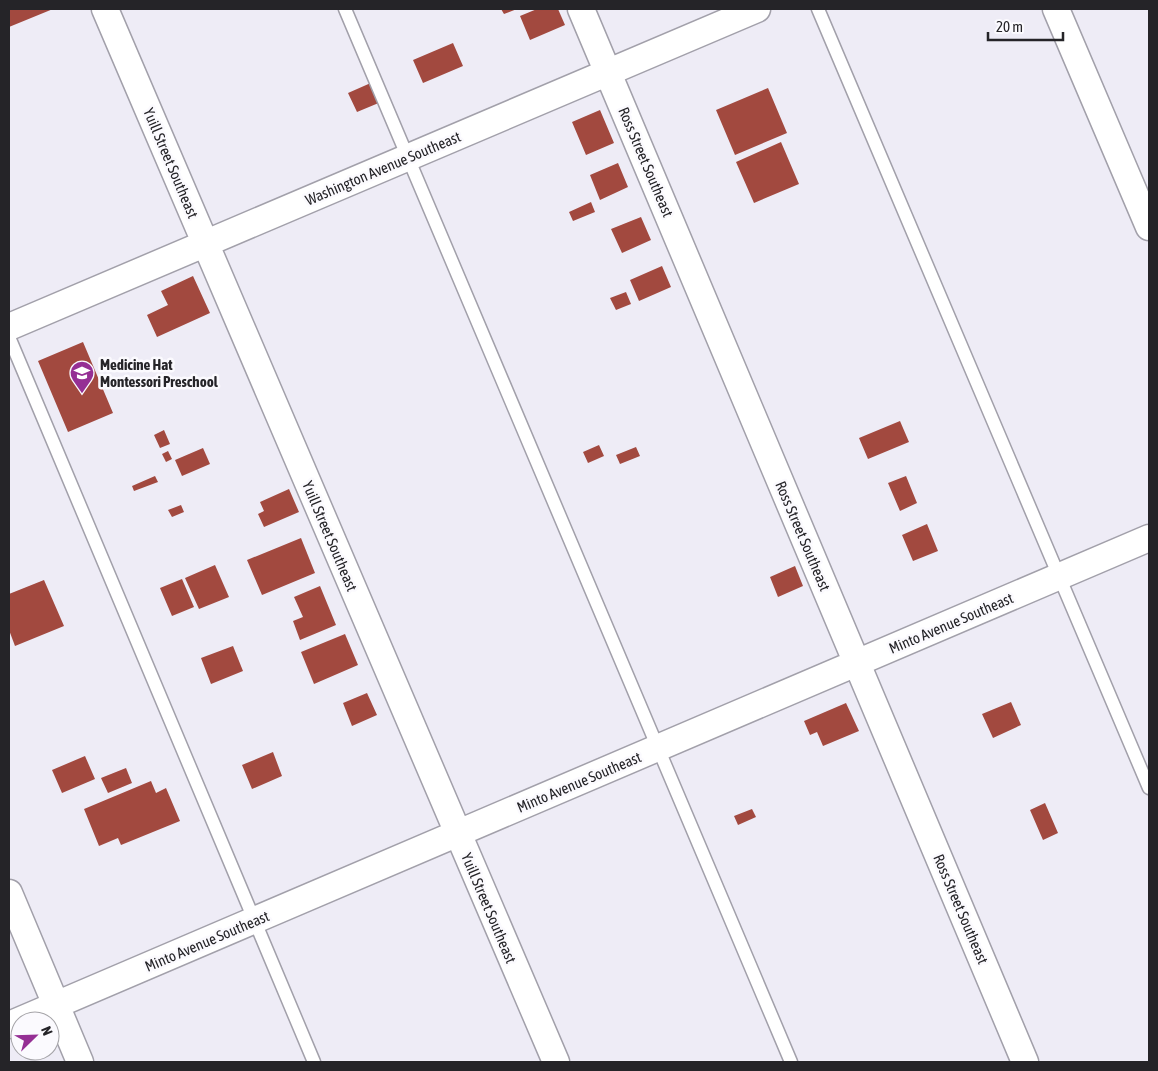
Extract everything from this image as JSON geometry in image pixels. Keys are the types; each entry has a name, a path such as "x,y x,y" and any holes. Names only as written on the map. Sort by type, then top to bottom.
{"street":[{"name":"Yuill Street Southeast","path":"105,9 556,1062"},
{"name":"Ross Street Southeast","path":"581,9 1025,1062"},
{"name":"Washington Avenue Southeast","path":"9,327 757,9"},
{"path":"1056,9 1149,227"},
{"name":"Minto Avenue Southeast","path":"9,1025 1149,538"},
{"path":"9,893 80,1062"}],"lane":[{"path":"345,9 791,1062"},
{"path":"818,9 1149,788"},
{"path":"9,337 314,1062"}],"building":[{"path":"9,9 53,9 9,27"},
{"path":"501,9 517,9 504,14"},
{"path":"537,9 558,9 565,25 530,40 520,16"},
{"path":"453,43 463,66 423,83 413,60"},
{"path":"373,82 381,102 357,112 348,93"},
{"path":"768,88 787,133 735,155 716,110"},
{"path":"600,110 614,143 586,155 572,122"},
{"path":"781,142 799,184 754,203 736,162"},
{"path":"618,163 628,187 600,200 590,175"},
{"path":"591,202 595,212 573,221 569,212"},
{"path":"641,217 651,240 622,253 611,229"},
{"path":"662,266 671,287 639,301 630,280"},
{"path":"193,276 210,313 157,337 147,315 168,305 161,291"},
{"path":"626,292 631,304 616,310 610,298"},
{"path":"83,342 113,413 68,432 38,361"},
{"path":"900,421 909,442 868,459 859,438"},
{"path":"164,430 170,444 160,448 154,435"},
{"path":"599,445 604,456 588,463 583,452"},
{"path":"636,447 640,456 620,464 616,455"},
{"path":"203,448 210,464 182,476 175,460"},
{"path":"168,451 172,459 166,462 162,454"},
{"path":"155,476 158,482 134,491 132,486"},
{"path":"906,476 917,503 900,511 888,483"},
{"path":"289,489 299,512 264,527 258,514 264,511 260,502"},
{"path":"181,505 184,512 172,517 168,510"},
{"path":"927,524 938,551 913,561 902,535"},
{"path":"301,538 315,573 262,595 247,560"},
{"path":"215,565 229,597 199,609 185,578"},
{"path":"795,566 803,586 778,597 770,577"},
{"path":"182,579 194,607 172,616 160,588"},
{"path":"44,580 64,626 15,646 9,630 9,594"},
{"path":"320,586 336,625 300,640 293,621 303,617 294,597"},
{"path":"345,634 358,665 314,684 301,652"},
{"path":"233,646 243,671 211,684 201,658"},
{"path":"367,693 377,715 352,726 343,703"},
{"path":"1011,702 1021,725 993,738 982,714"},
{"path":"846,703 859,731 823,746 817,732 810,735 804,721"},
{"path":"273,752 282,776 252,789 242,765"},
{"path":"85,756 95,779 62,793 52,770"},
{"path":"126,768 132,783 108,793 101,778"},
{"path":"151,781 156,793 166,788 180,821 121,845 118,838 99,846 84,809"},
{"path":"1045,803 1058,833 1043,840 1030,810"},
{"path":"752,809 756,817 738,825 734,816"}],"place":[{"name":"Medicine Hat Montessori Preschool","path":"82,394"}]}
